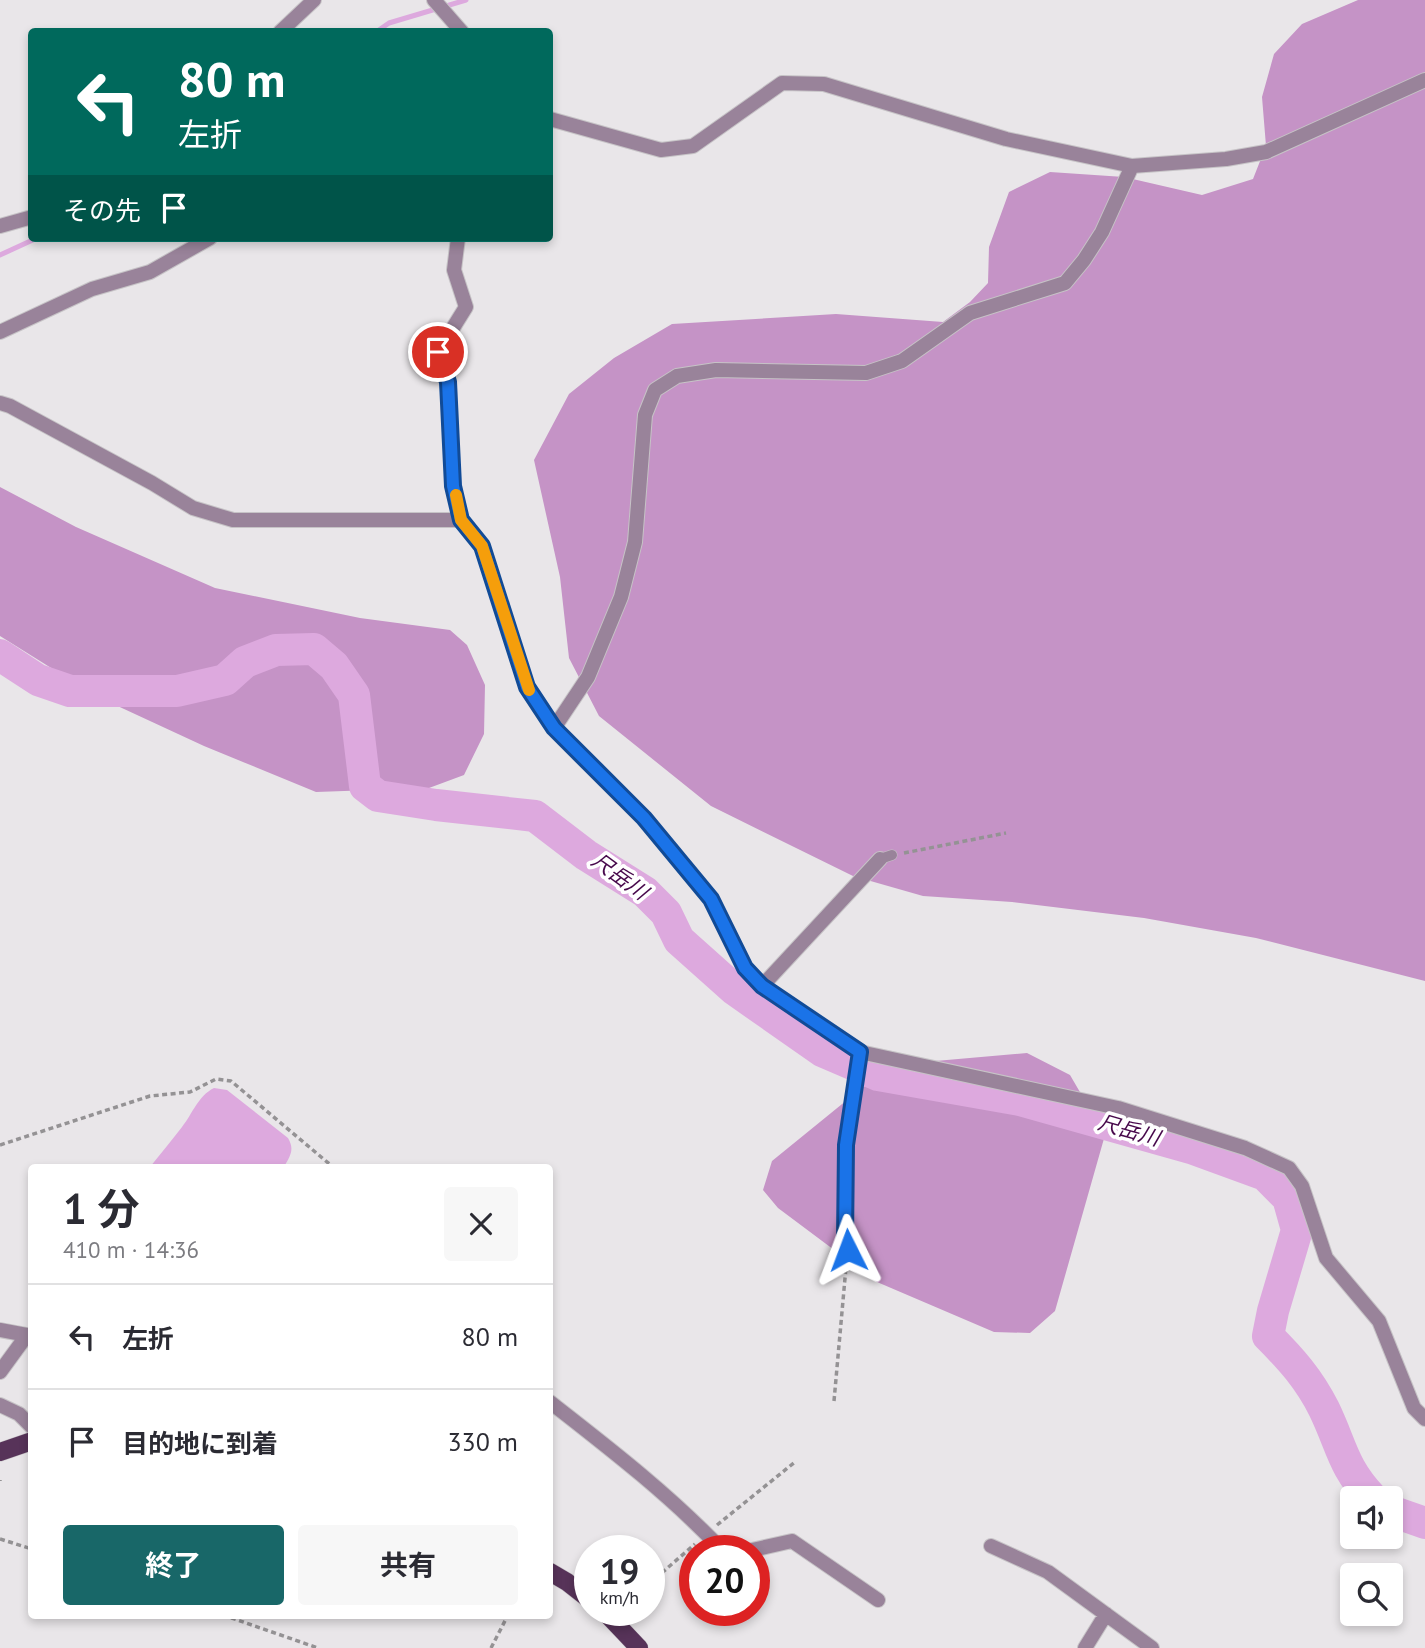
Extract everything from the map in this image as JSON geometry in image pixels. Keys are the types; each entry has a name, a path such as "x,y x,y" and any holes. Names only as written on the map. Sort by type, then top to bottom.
{"main road":[{"path":"0,1452 28,1442"},
{"path":"553,1574 574,1587"},
{"path":"620,1626 639,1648"}],"street":[{"path":"283,28 314,0"},
{"path":"434,0 459,28"},
{"path":"553,120 661,150 693,146 782,83 824,84 1006,139 1132,166 1226,159 1266,152 1425,80"},
{"path":"554,728 588,677 621,597 635,542 645,415 655,390 677,376 716,370 866,373 902,361 970,313 1065,283 1102,232 1132,166"},
{"path":"0,226 28,218"},
{"path":"0,332 92,289 150,272 203,242"},
{"path":"458,242 454,270 466,307 438,352 448,382 453,486 461,520 482,546 527,687 554,728 644,818 711,899 745,968 762,986 860,1052 1118,1108 1245,1148 1289,1168 1302,1186 1326,1258 1380,1321 1414,1408 1425,1419"},
{"path":"0,403 140,476 193,508 233,520 461,520"},
{"path":"762,986 886,857"},
{"path":"846,1245 846,1145 860,1052"},
{"path":"0,1330 28,1336"},
{"path":"0,1372 28,1337"},
{"path":"553,1404 614,1453 706,1534"},
{"path":"0,1405 19,1414 28,1423"},
{"path":"770,1546 792,1541 878,1600"},
{"path":"990,1546 1048,1572 1152,1648"},
{"path":"1085,1648 1106,1614"}],"path":[{"path":"886,857 1006,833"},
{"path":"0,1145 150,1096 190,1092 216,1079 231,1081 329,1164"},
{"path":"834,1401 846,1245"},
{"path":"665,1570 795,1462"},
{"path":"0,1539 28,1548"},
{"path":"235,1619 318,1648"},
{"path":"491,1648 506,1619"}],"shaded area":[{"path":"1358,0 1425,0 1425,981 1256,938 1144,918 1012,902 923,896 853,876 711,806 599,716 569,658 560,577 534,460 569,394 614,358 672,324 836,314 943,322 970,302 988,283 989,247 1009,192 1050,172 1124,177 1202,195 1253,179 1266,146 1262,97 1274,54 1302,24"},
{"path":"0,487 76,527 215,588 360,618 450,630 467,645 485,685 484,734 464,775 429,788 316,792 204,746 96,696 0,636"},
{"path":"1027,1053 1070,1075 1105,1135 1055,1311 1030,1333 994,1332 877,1282 778,1208 763,1190 772,1161 863,1087 924,1062"},
{"path":"214,1088 227,1090 288,1138 291,1150 286,1164 152,1164 208,1091"}],"waterway":[{"path":"382,28 389,23 466,0"},
{"path":"0,255 28,242"},
{"name":"尺岳川","path":"0,655 38,680 70,691 177,691 225,680 245,662 276,650 314,649 334,666 354,695 365,786 378,796 535,816 586,855 645,892 666,913 679,940 735,990 822,1051 878,1075 1020,1100 1191,1148 1265,1175 1288,1198 1297,1230 1268,1336 1292,1361 1312,1388 1348,1466 1361,1486"},
{"name":"尺岳川","path":"1403,1515 1425,1523"}],"slow traffic":[{"path":"456,495 461,520 482,546 529,690"}],"route":[{"path":"438,352 448,382 453,486 461,520 482,546 527,687 554,728 644,818 711,899 745,968 762,986 860,1052 846,1145 845,1241 848,1250"}]}
